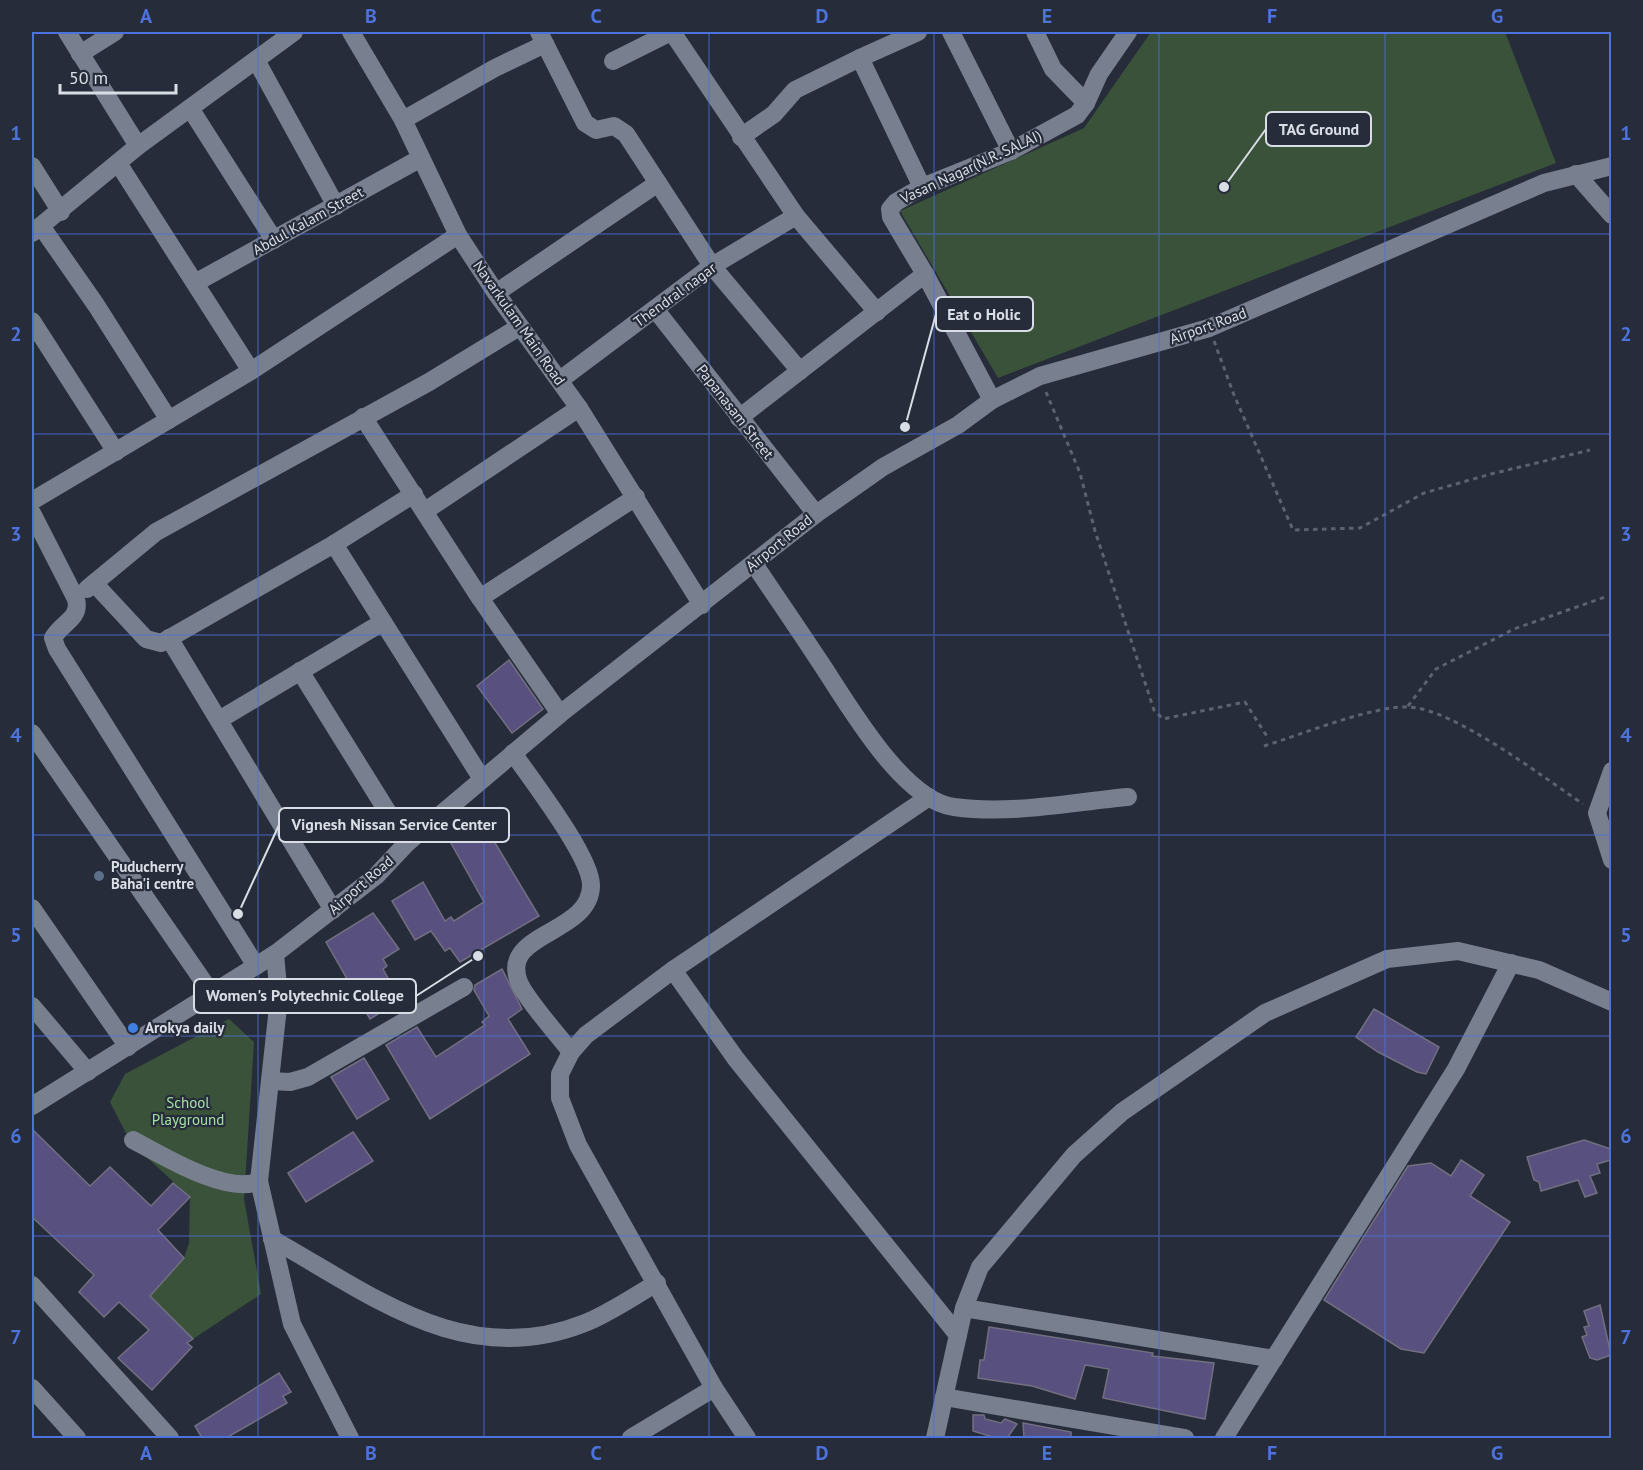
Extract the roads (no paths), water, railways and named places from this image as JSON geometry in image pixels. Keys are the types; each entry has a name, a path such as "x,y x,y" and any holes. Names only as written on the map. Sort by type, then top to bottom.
{"street":[{"path":"66,32 138,146"},
{"path":"80,54 115,32"},
{"path":"169,420 96,305 36,230 61,212 138,146 294,32"},
{"name":"Navarkulam Main Road","path":"351,32 403,120 458,235 519,327 579,408 702,605"},
{"path":"613,61 671,32 796,216 877,312"},
{"path":"741,137 774,114 795,90 918,32"},
{"path":"951,32 1011,151"},
{"path":"1035,32 1053,69 1086,103"},
{"name":"Vasan Nagar(N.R. SALAI)","path":"992,400 925,274 891,217 890,209 896,201 922,187 1011,151 1077,115 1086,103 1099,74 1128,32"},
{"path":"403,120 542,38 585,123 597,130 614,126 626,134 712,266 800,371"},
{"path":"860,58 922,187"},
{"path":"256,60 336,206"},
{"path":"190,108 274,240"},
{"name":"Abdul Kalam Street","path":"195,283 421,158"},
{"path":"118,163 251,370"},
{"path":"32,166 61,212"},
{"name":"Airport Road","path":"32,1106 275,954 376,876 407,843 560,714 816,514 883,466 958,425 992,400 1040,376 1209,328 1545,183 1611,166"},
{"path":"1576,174 1611,215"},
{"path":"496,293 658,183"},
{"name":"Thendral nagar","path":"560,380 712,266 796,216"},
{"path":"32,501 251,370 458,235"},
{"path":"739,418 925,274"},
{"name":"Papanasam Street","path":"655,309 816,514"},
{"path":"32,321 116,452"},
{"path":"76,599 156,532 429,382 519,327"},
{"path":"425,511 579,408"},
{"path":"363,417 480,598 560,714"},
{"path":"94,582 146,639 161,643 334,544 414,494"},
{"path":"480,598 636,497"},
{"path":"32,513 76,599 78,609 74,618 59,628 53,638 57,649 256,966"},
{"path":"334,544 482,779"},
{"path":"754,564 875,744 900,774 929,797 952,807 1006,809 1128,796"},
{"path":"219,720 383,622"},
{"path":"169,638 333,910"},
{"path":"300,671 407,843"},
{"path":"32,733 213,994"},
{"path":"513,753 585,862 592,885 588,904 569,922 521,951 516,965 519,983 571,1052"},
{"path":"1611,771 1597,813 1611,860"},
{"path":"747,1438 714,1388 578,1145 560,1098 560,1074 571,1052 586,1035 673,970 929,797"},
{"path":"32,908 128,1047"},
{"path":"935,1438 964,1308 980,1268 1074,1155 1122,1112 1265,1013 1387,959 1458,951 1539,970 1611,1002"},
{"path":"275,954 279,998 259,1181 292,1324 350,1438"},
{"path":"1224,1438 1456,1069 1511,963"},
{"path":"673,970 736,1059 958,1335"},
{"path":"270,1081 290,1082 308,1077 464,987"},
{"path":"32,1006 88,1072"},
{"path":"133,1140 178,1164 214,1178 247,1184 259,1181"},
{"path":"272,1239 407,1316 454,1333 492,1340 556,1332 586,1323 657,1283"},
{"path":"32,1285 170,1438"},
{"path":"964,1308 1274,1359"},
{"path":"32,1388 77,1438"},
{"path":"631,1438 714,1388"},
{"path":"944,1397 1185,1438"}],"place":[{"name":"TAG Ground","path":"1224,187"},
{"name":"Eat o Holic","path":"905,427"},
{"name":"Puducherry Baha'i centre","path":"99,876"},
{"name":"Vignesh Nissan Service Center","path":"238,914"},
{"name":"Women's Polytechnic College","path":"478,956"},
{"name":"Arokya daily","path":"133,1028"}],"park label":[{"name":"School Playground","path":"188,1112"}]}
